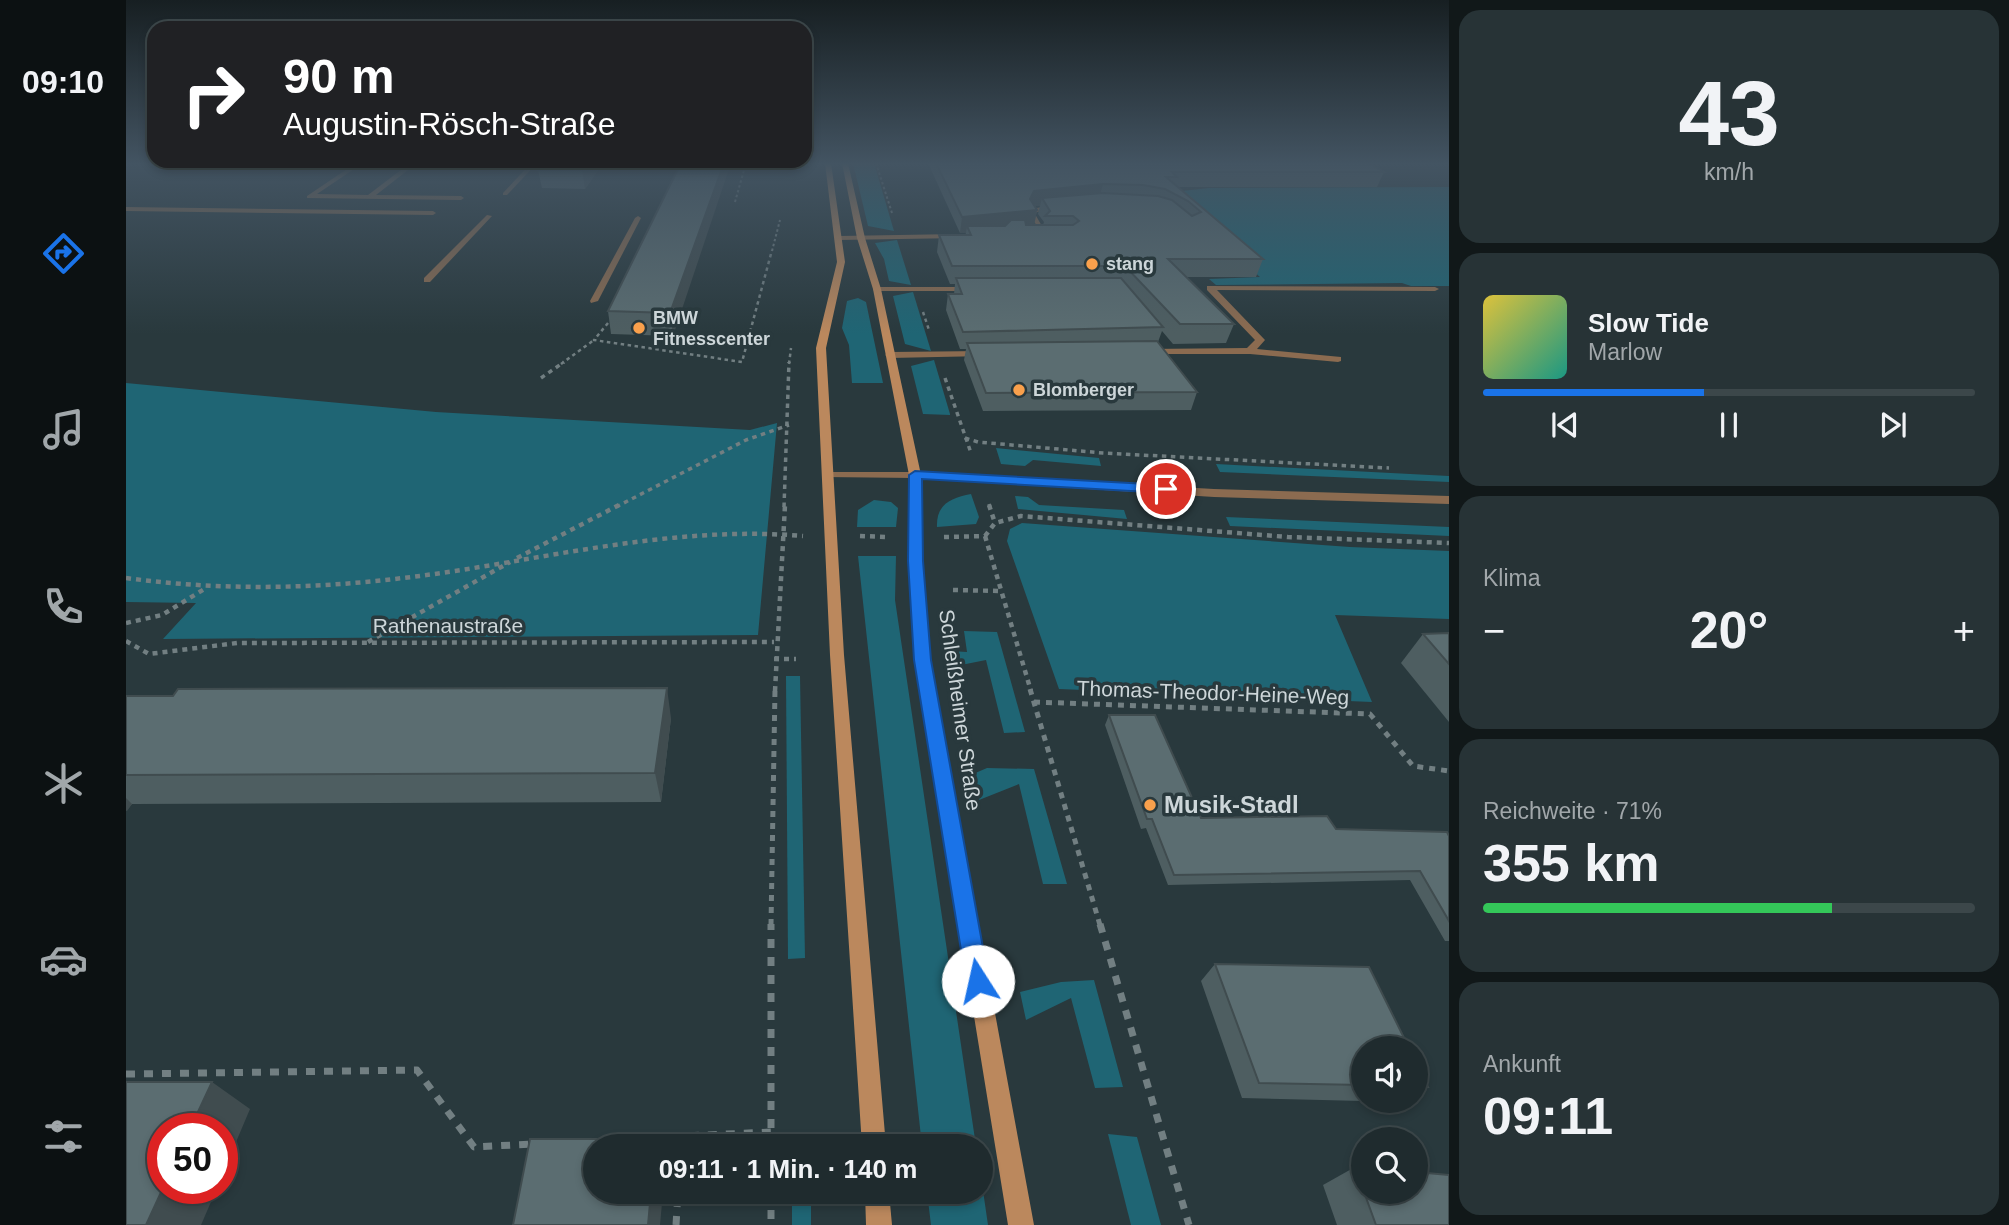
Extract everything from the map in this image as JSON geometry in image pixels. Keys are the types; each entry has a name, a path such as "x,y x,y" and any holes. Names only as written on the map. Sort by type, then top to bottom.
{"main road":[{"path":"836,220 841,262 821,348 837,654 873,1134"},
{"name":"Schleißheimer Straße","path":"857,220 877,289 915,475 915,561 923,660 1021,1225"},
{"path":"878,1204 879,1225"}],"street":[{"path":"427,280 485,220"},
{"path":"594,301 637,220"},
{"path":"1036,220 1041,227 1037,231 1017,235 1044,237"},
{"path":"839,238 962,236"},
{"path":"1250,352 1260,340 1210,288 1435,289"},
{"path":"877,289 984,289"},
{"path":"1163,342 1172,352"},
{"path":"1130,353 1250,352 1338,359"},
{"path":"890,355 991,354"},
{"path":"828,475 915,475 1214,493 1449,500"}],"path":[{"path":"594,340 742,362 780,220"},
{"path":"541,378 594,340 611,318"},
{"path":"367,642 512,561 746,440 789,425"},
{"path":"965,438 978,442 1104,456 1397,469"},
{"path":"1189,1225 985,536 995,523 1021,516 1223,532 1449,543"},
{"path":"1139,520 1141,526"},
{"path":"1220,526 1223,532"},
{"path":"126,578 206,588 279,590 350,586 652,540 761,532 782,535 774,642 771,1132 726,1134"},
{"path":"126,623 162,615 206,588"},
{"path":"953,590 1001,591"},
{"name":"Rathenaustraße","path":"126,641 149,654 237,643 774,642"},
{"path":"774,659 796,659"},
{"name":"Thomas-Theodor-Heine-Weg","path":"1034,702 1370,714 1413,766 1449,771"},
{"path":"126,1074 417,1070 474,1147 543,1143"},
{"path":"676,1225 677,1204"},
{"path":"771,1204 771,1225"}],"shaded area":[{"path":"867,220 891,220 894,231 868,226"},
{"path":"1196,220 1449,220 1449,286 1411,286 1402,283 1216,285 1209,279 1260,277"},
{"path":"897,240 911,285 889,281 884,259 875,243"},
{"path":"913,292 931,351 905,344 893,296"},
{"path":"858,298 866,302 883,383 852,383 849,345 842,328 847,301"},
{"path":"934,360 950,415 923,414 911,366"},
{"path":"126,383 436,412 750,430 777,423 758,635 163,639 196,603 126,602"},
{"path":"996,448 1099,458 1101,466 1033,460 1025,466 1001,464"},
{"path":"1216,464 1449,476 1449,482 1220,472"},
{"path":"971,494 979,517 976,524 937,527 939,513 946,503"},
{"path":"1015,496 1028,497 1039,505 1124,510 1127,519 1018,509"},
{"path":"874,500 891,502 898,508 896,527 857,527 858,510"},
{"path":"1226,517 1449,527 1449,536 1230,526"},
{"path":"1022,523 1350,547 1449,551 1449,619 1335,615 1372,702 1059,689 1007,541 1010,529"},
{"path":"858,556 896,556 895,600 974,1134 921,1134"},
{"path":"964,631 997,632 1025,732 1004,733 986,660 951,667 949,651 967,652"},
{"path":"786,676 800,676 805,958 788,959"},
{"path":"987,768 1034,769 1067,884 1043,884 1019,784 979,800 973,774"},
{"path":"1094,980 1123,1087 1095,1088 1071,998 1026,1020 1020,992 1061,982"},
{"path":"1108,1134 1137,1137 1161,1225 1131,1225"},
{"path":"792,1204 811,1204 811,1225 792,1225"},
{"path":"928,1204 985,1204 988,1225 931,1225"}],"building":[{"path":"653,220 703,220 670,313 608,311"},
{"path":"1011,220 1025,220 1026,225 1073,225 1079,221 1217,220 1263,259 1168,259 1234,324 1180,324 1125,266 952,266 939,235 971,235 967,226 1005,226"},
{"path":"956,278 1121,278 1163,327 963,332 948,294 962,294"},
{"path":"1157,341 1197,392 986,393 967,343"},
{"path":"1449,633 1449,664 1423,634"},
{"path":"667,688 655,773 126,775 126,696 173,696 178,689"},
{"path":"1109,715 1155,715 1201,818 1327,816 1336,829 1447,832 1449,921 1420,871 1174,875 1152,819 1147,819"},
{"path":"1215,964 1369,967 1403,1036 1351,1036 1351,1085 1259,1083"},
{"path":"126,1082 212,1082 197,1113 147,1113 147,1204 156,1204 146,1225 126,1225"},
{"path":"530,1139 583,1139 583,1204 650,1204 648,1225 513,1225"},
{"path":"1428,1173 1449,1175 1449,1225 1376,1225 1368,1204 1428,1204"}],"place":[{"name":"stang","path":"1092,264"},
{"name":"BMW Fitnesscenter","path":"639,328"},
{"name":"Blomberger","path":"1019,390"},
{"name":"Musik-Stadl","path":"1150,805"}],"route":[{"path":"978,981 923,660 915,561 915,475 1166,489"}]}
